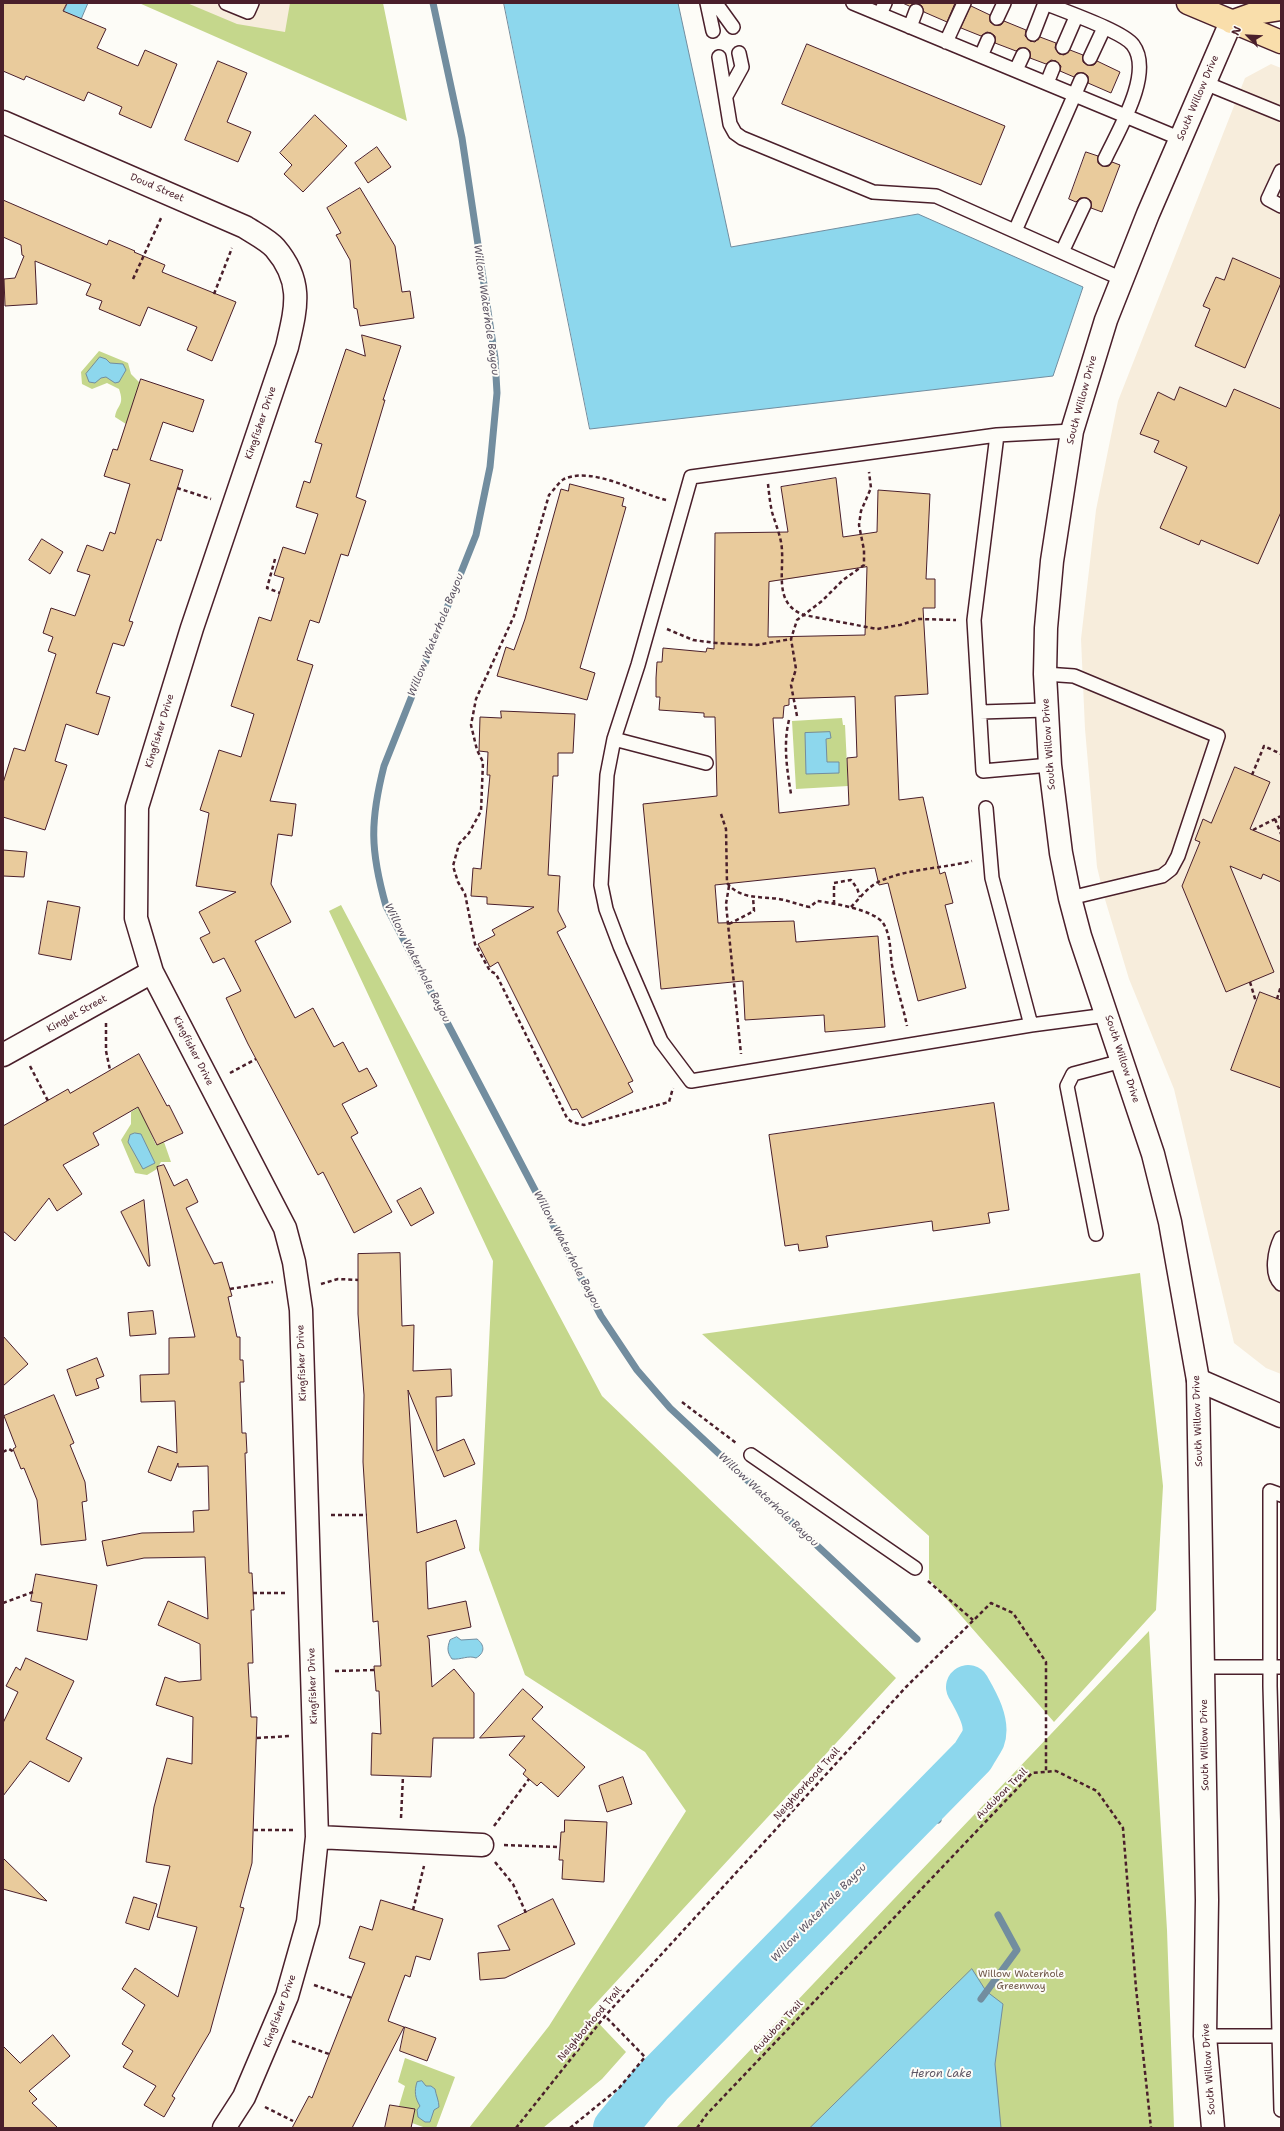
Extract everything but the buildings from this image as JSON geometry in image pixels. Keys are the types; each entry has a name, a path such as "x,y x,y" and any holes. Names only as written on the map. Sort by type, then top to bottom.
{"highway":[{"path":"1188,3 1229,12 1256,13 1281,9"},
{"path":"1229,12 1281,42"}],"street":[{"name":"South Willow Drive","path":"1213,2128 1205,2036 1207,1900 1198,1380 1170,1222 1153,1154 1080,936 1070,898 1061,853 1050,765 1045,674 1046,628 1052,561 1072,431 1106,320 1205,83 1229,12"},
{"name":"Doud Street","path":"3,122 242,226 275,248 294,278"},
{"name":"Kingfisher Drive","path":"224,2128 244,2097 272,2034 293,1977 308,1922 317,1834 301,1310 294,1262 285,1228 152,972 136,918 137,807 190,634 287,347 296,308 294,278"},
{"name":"Kinglet Street","path":"11,1050 152,972"},
{"path":"1198,1380 1281,1416"},
{"path":"317,1834 400,1841 482,1845"}],"lane":[{"path":"226,3 248,12 252,3"},
{"path":"707,3 713,31"},
{"path":"713,3 720,9 733,27"},
{"path":"853,3 882,9 910,27 1181,138"},
{"path":"946,42 964,3"},
{"path":"997,18 1004,3"},
{"path":"1033,34 1045,3 1118,34 1133,45 1141,63 1138,83 1105,159"},
{"path":"910,27 916,11"},
{"path":"1063,46 1076,17"},
{"path":"1090,58 1104,28"},
{"path":"981,56 988,40"},
{"path":"726,96 742,67 739,53"},
{"path":"1016,70 1023,55"},
{"path":"719,57 730,124 735,133 742,138 873,192 936,196 1122,279"},
{"path":"1047,83 1053,68"},
{"path":"1015,231 1081,80"},
{"path":"1205,83 1281,114"},
{"path":"1281,171 1268,199 1281,206"},
{"path":"1062,252 1084,205"},
{"path":"1072,431 997,435 691,477 650,623 614,739 607,775 602,885 606,909 620,946 662,1041 691,1081 1031,1025 1107,1015"},
{"path":"997,435 974,620 983,771 1050,765"},
{"path":"1045,674 1074,676 1218,736 1178,856 1172,869 1162,876 1070,898"},
{"path":"980,712 1046,710"},
{"path":"614,739 706,763"},
{"path":"986,808 992,878 1031,1025"},
{"path":"1096,1234 1067,1086 1073,1074 1122,1061"},
{"path":"1281,1238 1275,1258 1276,1273 1281,1284"},
{"path":"751,1455 915,1568"},
{"path":"1281,1495 1270,1491 1276,1667 1281,2110"},
{"path":"1204,1667 1276,1667"},
{"path":"1205,2036 1280,2036"}],"path":[{"path":"133,279 172,195"},
{"path":"214,294 221,273 242,226"},
{"path":"797,716 791,685 796,668 791,639 797,620 822,601 843,580 864,565 864,550 859,525 861,511 871,488 868,453"},
{"path":"766,467 772,511 781,542 781,580 785,600 794,611 804,615 877,629 900,625 919,619 974,620"},
{"path":"668,501 649,496 622,484 579,476 563,480 549,495 514,616 476,699 471,725 477,750 483,762 481,811 469,833 459,844 453,866 458,882 465,894 475,944 490,970 496,974 567,1118 572,1122 584,1125 669,1102"},
{"path":"177,488 234,506"},
{"path":"275,559 267,588 280,593"},
{"path":"650,623 693,640 716,643 757,646 791,639"},
{"path":"789,720 786,734 787,771 791,794"},
{"path":"1252,775 1264,746 1281,754"},
{"path":"722,814 726,829 727,883 734,890 753,897 780,899 810,907 817,901 851,907 883,922 888,933 892,966 911,1045"},
{"path":"1253,830 1281,816"},
{"path":"1275,819 1281,834"},
{"path":"851,907 878,882 920,868 955,865 990,856"},
{"path":"834,904 834,883 851,880 857,888 860,898"},
{"path":"729,885 726,904 742,1073"},
{"path":"729,924 754,911 753,897"},
{"path":"1250,982 1256,1002"},
{"path":"1277,999 1281,986"},
{"path":"105,998 106,1051 110,1070"},
{"path":"11,1050 48,1101"},
{"path":"211,1085 256,1059"},
{"path":"230,1289 298,1284 338,1279 358,1280"},
{"path":"682,1402 751,1455"},
{"path":"3,1452 9,1449 14,1452"},
{"path":"307,1516 367,1515"},
{"path":"915,1568 973,1620"},
{"path":"3,1603 33,1592"},
{"path":"253,1593 310,1592"},
{"name":"Neighborhood Trail","path":"516,2128 605,2016 906,1687 964,1628 991,1604 1014,1613 1046,1662 1046,1771"},
{"path":"312,1671 374,1670"},
{"path":"257,1738 314,1734"},
{"path":"1046,1771 1056,1771 1097,1791 1123,1828 1136,1988 1151,2128"},
{"name":"Audubon Trail","path":"697,2128 712,2108 1027,1778 1032,1773 1046,1771"},
{"path":"400,1841 403,1776"},
{"path":"482,1845 510,1803 529,1779"},
{"path":"254,1830 317,1834"},
{"path":"413,1910 430,1842"},
{"path":"482,1845 560,1847"},
{"path":"482,1845 512,1884 526,1913"},
{"path":"293,1977 352,1998"},
{"path":"570,2128 619,2088 645,2057 605,2016"},
{"path":"272,2034 329,2054"},
{"path":"244,2097 293,2121"}],"shaded area":[{"path":"146,3 303,3 292,67"},
{"path":"1271,64 1281,68 1281,1374 1266,1368 1234,1343 1174,1089 1129,979 1104,896 1097,867 1085,729 1081,639 1096,510 1118,401 1245,78"}],"green space":[{"path":"139,3 187,3 237,24 285,32 290,3 383,3 407,121"},
{"path":"99,351 128,363 131,374 140,383 126,424 115,417 121,402 119,389 107,383 92,389 82,384 81,372"},
{"path":"842,718 843,725 845,725 848,786 796,789 792,721"},
{"path":"341,905 602,1396 896,1678 588,2012 626,2052 602,2079 543,2128 469,2128 549,2026 686,1811 645,1752 525,1675 479,1550 493,1261 329,911"},
{"path":"139,1107 156,1145 164,1142 171,1162 161,1162 157,1169 147,1175 135,1173 121,1140 131,1124 131,1112"},
{"path":"1140,1273 1163,1486 1156,1610 1054,1722 929,1579 929,1536 702,1334"},
{"name":"Willow Waterhole Greenway","path":"1149,1631 1167,1930 1174,2128 676,2128"},
{"path":"405,2058 455,2077 436,2128 426,2128 412,2123 414,2110 399,2106 405,2086 398,2082"}],"water":[{"path":"68,3 88,3 76,31 59,23"},
{"path":"504,3 678,3 731,247 918,214 1083,287 1053,376 590,429"},
{"path":"100,357 106,359 110,363 123,364 126,370 119,382 115,383 106,377 101,378 95,383 89,382 86,374"},
{"path":"830,732 831,738 826,739 827,762 839,762 839,773 806,774 805,733"},
{"path":"135,1133 141,1134 155,1163 143,1169 128,1142 130,1135"},
{"path":"457,1637 461,1640 477,1639 480,1641 483,1646 481,1654 476,1658 470,1657 452,1659 448,1652 448,1645 450,1640"},
{"name":"Heron Lake","path":"972,1969 986,1991 1003,2004 995,2064 1001,2128 810,2128"},
{"path":"422,2081 426,2086 431,2086 435,2089 439,2102 439,2107 434,2110 430,2122 425,2122 418,2117 417,2110 420,2106 415,2091 417,2082"}],"waterway":[{"name":"Willow Waterhole Bayou","path":"433,3 462,138 495,358 497,393 490,467 476,535 384,766 379,786 374,820 374,836 377,868 386,906 601,1316 637,1370 670,1408 917,1639"},
{"name":"Willow Waterhole Bayou","path":"615,2128 651,2084 973,1756 983,1739 984,1726 981,1712 968,1687"},
{"path":"924,1806 938,1820"},
{"path":"981,1999 1017,1950 998,1915"}]}
